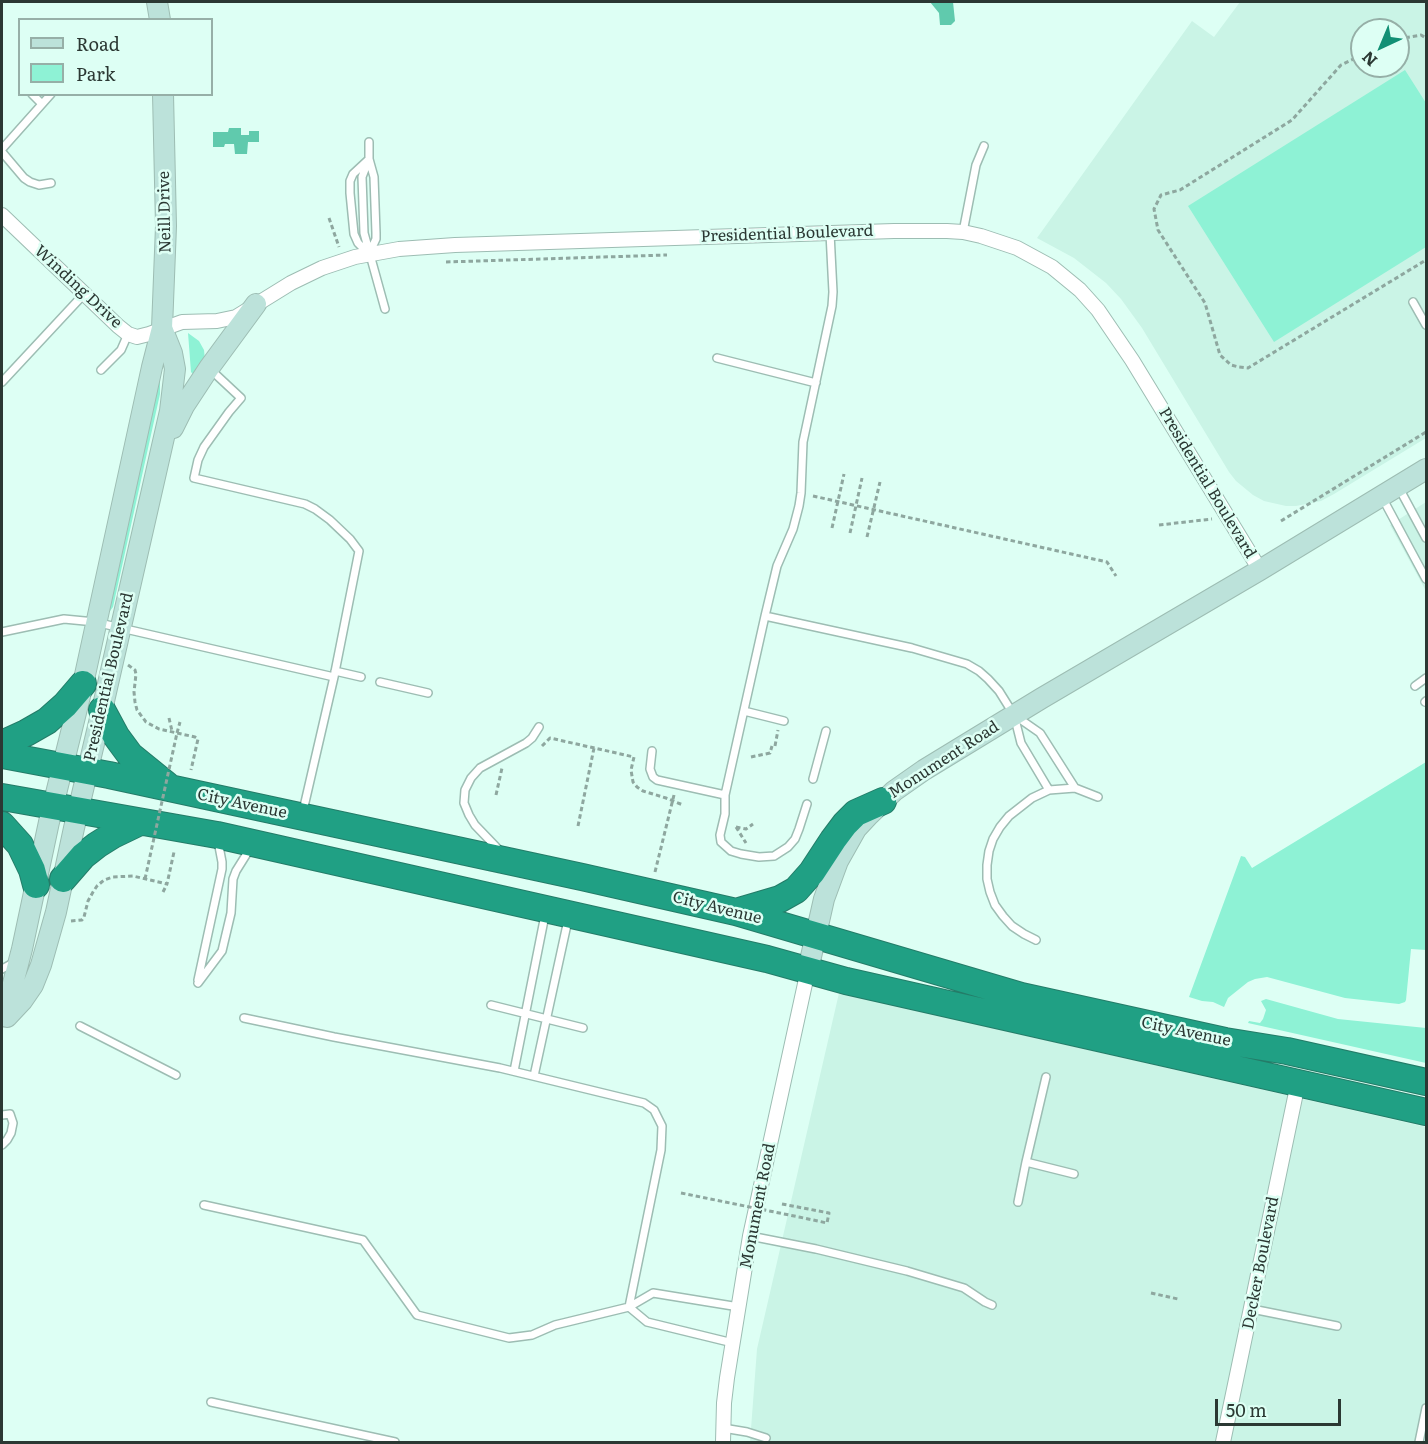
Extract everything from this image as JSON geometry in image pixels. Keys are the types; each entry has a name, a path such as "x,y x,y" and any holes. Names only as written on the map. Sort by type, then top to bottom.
{"highway":[{"path":"2,744 47,721 83,684"},
{"path":"102,710 116,736 130,755 172,789"},
{"name":"City Avenue","path":"2,754 510,861 736,912 1021,996 1426,1082"},
{"name":"City Avenue","path":"2,797 217,835 767,959 846,981 1426,1112"},
{"path":"736,912 789,895 801,886 845,824 856,813 883,801"},
{"path":"63,879 83,856 97,845 140,822"},
{"path":"2,825 20,845 36,885"}],"main road":[{"path":"157,2 160,18"},
{"name":"Neill Drive","path":"162,328 166,236 163,96"},
{"path":"159,460 176,421 209,368 256,304"},
{"name":"Presidential Boulevard","path":"4,1020 36,885 66,809 88,771 121,627 170,411 175,369 172,353 162,328"},
{"name":"Presidential Boulevard","path":"4,1020 33,986 49,940 63,879 66,809 63,766 162,328"},
{"name":"Monument Road","path":"808,970 829,883 838,861 856,829 883,801 907,781 1426,469"}],"street":[{"name":"Winding Drive","path":"2,215 123,331 137,337 162,328"},
{"name":"Presidential Boulevard","path":"162,328 182,322 217,321 236,317 307,275 339,262 369,254 414,247 830,233 963,232 1017,248 1036,258 1067,279 1098,310 1144,380 1260,570"},
{"name":"Monument Road","path":"723,1443 727,1378 750,1236 808,970"},
{"name":"Decker Boulevard","path":"1223,1443 1298,1083"}],"lane":[{"path":"34,96 42,104"},
{"path":"49,96 2,151 30,182 39,185 51,183"},
{"path":"369,142 369,159 374,177 376,232 376,239 369,254"},
{"path":"963,232 976,165 984,146"},
{"path":"369,159 362,177 364,233 385,309"},
{"path":"369,159 357,169 350,181 354,234 358,243 369,254"},
{"path":"807,804 795,839 788,847 774,856 752,856 731,851 721,842 725,795 765,616 777,566 796,520 801,493 803,442 832,306 830,233"},
{"path":"2,382 84,294"},
{"path":"1413,302 1426,325"},
{"path":"102,370 121,350 128,334"},
{"path":"717,358 816,383"},
{"path":"209,368 241,398 204,447 194,478 305,504 330,520 359,551 302,818"},
{"path":"1390,492 1426,538"},
{"path":"1390,492 1426,579"},
{"path":"765,616 912,648 967,664 988,679 999,691 1014,715 1021,743 1049,790"},
{"path":"2,632 64,619 95,622 334,674 361,677"},
{"path":"1415,686 1426,678"},
{"path":"380,682 428,693"},
{"path":"744,711 784,721"},
{"path":"1014,715 1040,732 1075,788"},
{"path":"510,861 475,825 464,803 465,790 471,778 480,768 526,743 539,727"},
{"path":"813,779 825,731"},
{"path":"652,751 650,769 657,780 725,795"},
{"path":"1036,940 1012,926 995,905 988,885 987,865 993,838 1009,816 1032,798 1049,790 1075,788 1098,797"},
{"path":"217,835 222,868 198,983 222,951 229,925 233,879 238,867 254,844"},
{"path":"514,1071 525,1014 558,912"},
{"path":"534,1076 546,1019 558,912"},
{"path":"2,969 20,959"},
{"path":"491,1005 583,1028"},
{"path":"244,1018 514,1071 644,1103 654,1110 662,1126 661,1150 629,1307"},
{"path":"80,1026 176,1075"},
{"path":"1018,1202 1046,1077"},
{"path":"2,1115 10,1114 13,1123 11,1133 2,1144"},
{"path":"1026,1162 1074,1174"},
{"path":"204,1205 363,1240 417,1315 509,1338 532,1335 555,1325 629,1307 653,1293 739,1307"},
{"path":"750,1236 816,1249 918,1274 964,1288 992,1305"},
{"path":"629,1307 647,1322 733,1343"},
{"path":"1252,1309 1337,1326"},
{"path":"211,1402 395,1443"},
{"path":"1419,1443 1426,1408"},
{"path":"723,1428 765,1438"}],"path":[{"path":"1410,37 1421,35 1426,38"},
{"path":"1350,61 1341,65 1292,120 1180,189 1161,195 1154,209 1158,230 1205,303 1220,355 1231,365 1239,368 1248,368 1426,260"},
{"path":"329,218 339,248"},
{"path":"441,262 676,255"},
{"path":"1281,521 1426,432"},
{"path":"832,528 844,474"},
{"path":"850,532 862,478"},
{"path":"867,537 880,482"},
{"path":"813,496 1107,562 1116,576"},
{"path":"1159,525 1214,518"},
{"path":"124,664 132,667 136,674 135,702 141,716 159,729 198,739 191,770"},
{"path":"169,718 172,732"},
{"path":"145,879 180,722"},
{"path":"537,751 550,738 634,757 631,770 633,782 637,787 651,795 682,805"},
{"path":"751,757 770,753 772,746"},
{"path":"578,826 594,748"},
{"path":"496,795 503,763"},
{"path":"655,872 674,795"},
{"path":"749,847 735,827 746,830 753,824"},
{"path":"163,892 174,852"},
{"path":"71,921 82,920 88,901 104,880 122,875 167,884"},
{"path":"681,1193 827,1223 829,1213 782,1204"},
{"path":"1150,1293 1178,1299"}],"shaded area":[{"path":"930,2 953,2 955,21 951,25 940,25 939,13"},
{"path":"1240,2 1426,2 1426,438 1321,501 1286,506 1264,501 1236,481 1142,328 1121,299 1106,283 1074,258 1037,238 1192,21 1214,37"},
{"path":"229,128 241,128 241,135 249,135 249,131 259,131 259,142 248,142 247,154 235,154 234,144 213,147 213,132 228,132"},
{"path":"1426,502 1426,591 1390,525"},
{"path":"839,993 1426,1127 1426,1442 750,1442 757,1349"}],"green space":[{"path":"1392,78 1410,78 1426,103 1426,247 1274,342 1188,206"},
{"path":"188,333 199,341 204,350 205,360 195,376 191,372"},
{"path":"160,372 160,394 113,607 108,611"},
{"path":"1426,762 1426,950 1411,949 1405,1002 1399,1004 1345,998 1267,977 1248,982 1228,998 1224,1007 1189,997 1241,856 1245,857 1252,868"},
{"path":"1266,999 1338,1019 1426,1028 1426,1063 1248,1023 1249,1021 1260,1023 1263,1019 1266,1010 1261,1001"}]}
